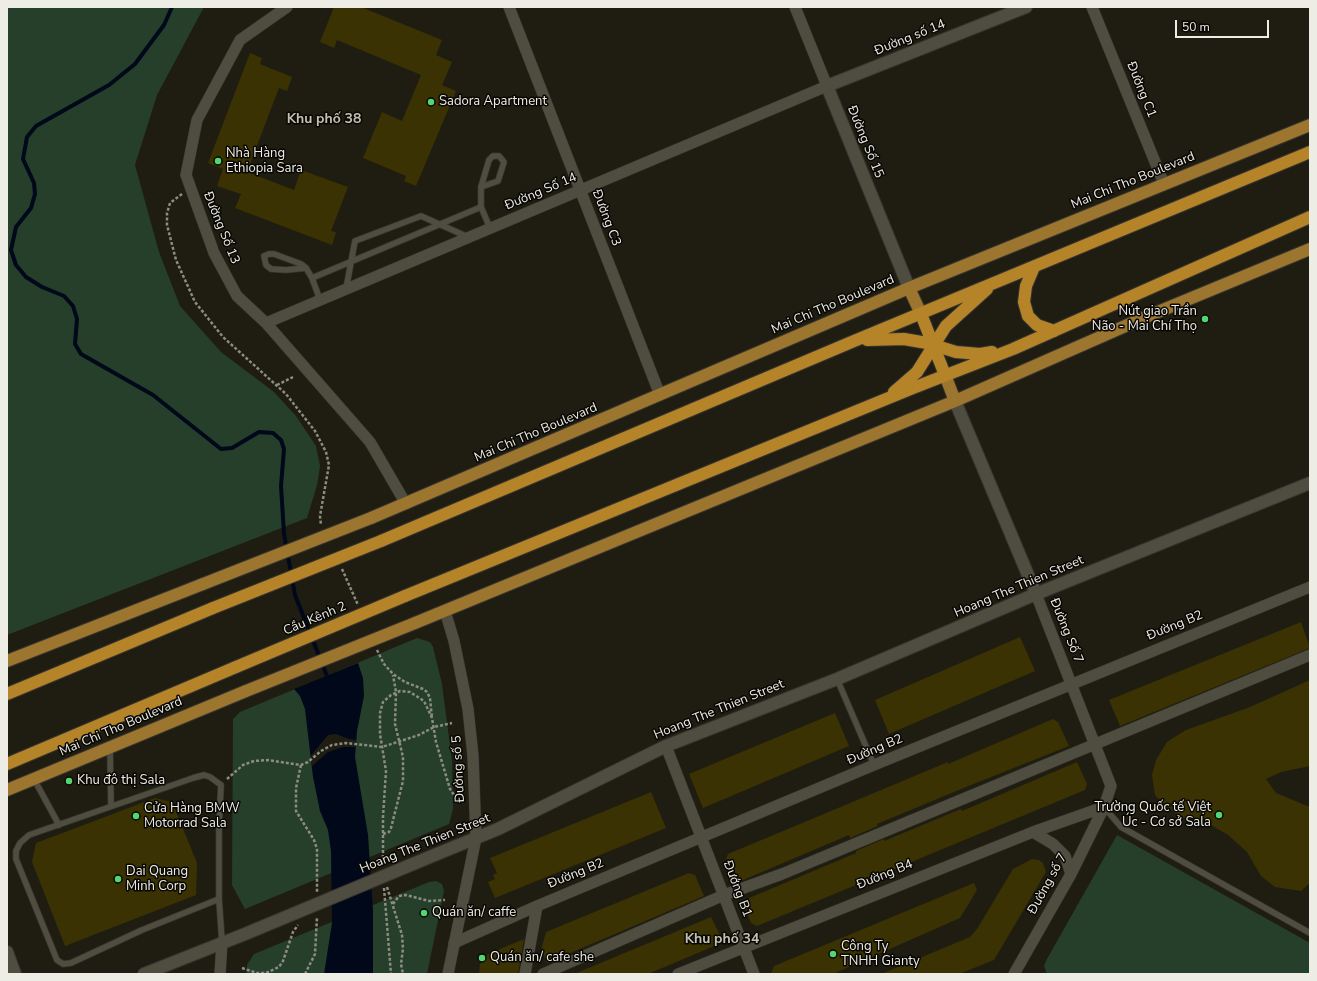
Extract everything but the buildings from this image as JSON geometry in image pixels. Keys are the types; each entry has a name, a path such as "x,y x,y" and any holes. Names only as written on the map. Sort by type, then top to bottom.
{"highway":[{"path":"7,694 213,608 381,541 854,341 1310,152"},
{"path":"878,403 1054,331 1310,217"},
{"path":"1034,267 1026,286 1024,302 1028,316 1036,325 1054,331"},
{"path":"878,403 917,372 946,326 993,283"},
{"path":"920,314 946,375"},
{"path":"854,341 899,339 933,345 949,350 972,353 1013,348"},
{"name":"Cầu Kênh 2","path":"236,667 405,596 878,403"},
{"name":"Mai Chi Tho Boulevard","path":"7,764 236,667"}],"main road":[{"name":"Mai Chi Tho Boulevard","path":"7,661 406,504 909,288 1310,125"},
{"path":"445,611 955,401 1148,316 1310,249"},
{"path":"909,288 920,314"},
{"path":"946,375 955,401"},
{"name":"Mai Chi Tho Boulevard","path":"7,790 246,690 445,611"}],"street":[{"name":"Đường Số 13","path":"287,7 240,40 197,120 186,175 214,253 237,296 266,323 370,442 406,504"},
{"name":"Đường C3","path":"509,7 660,395"},
{"name":"Đường Số 15","path":"794,7 909,288"},
{"name":"Đường số 14","path":"827,86 1026,7"},
{"name":"Đường C1","path":"1092,7 1164,184"},
{"name":"Đường Số 14","path":"266,323 827,86"},
{"name":"Đường Số 7","path":"955,401 1036,594 1096,745 1111,786 1104,807"},
{"name":"Hoang The Thien Street","path":"144,974 245,934 476,838 666,746 837,679 1036,594 1310,483"},
{"name":"Đường B2","path":"454,943 537,906 874,765 1310,587"},
{"name":"Đường số 5","path":"445,611 454,641 469,716 473,756 476,838 448,974"},
{"path":"543,974 724,895 782,874 880,832 1096,745 1310,655"},
{"name":"Đướng B1","path":"666,746 745,946 754,974"},
{"name":"Đường B4","path":"678,974 1033,832 1104,807"},
{"name":"Đường số 7","path":"1014,974 1071,874 1104,807"},
{"path":"1033,832 1053,844 1065,856 1071,874"},
{"path":"525,974 537,906"},
{"path":"220,974 222,942"},
{"path":"7,952 16,974"}],"lane":[{"path":"481,188 498,181 504,162 499,156 493,156 489,160 481,188 481,207 490,228"},
{"path":"312,278 481,207"},
{"path":"346,289 355,241 421,216 469,237"},
{"path":"306,268 286,270 271,269 266,265 264,256 274,254 301,264 306,268 312,278 320,300"},
{"path":"837,679 874,765"},
{"path":"110,747 112,806"},
{"path":"219,899 142,930 71,963 60,963 16,859 16,851 20,843 29,835 204,775 221,786 219,826 219,899 222,942"},
{"path":"34,779 59,825"},
{"path":"1104,807 1121,827 1310,933"}],"path":[{"path":"184,193 174,198 170,203 167,218 173,250 190,294 203,314 223,337 277,385 315,431 328,460 320,516 321,528"},
{"path":"277,385 293,377"},
{"path":"339,562 359,608"},
{"path":"377,649 384,664 393,674 405,682 427,692 430,698 432,718 450,789 456,798"},
{"path":"383,834 389,832 391,828 402,790 404,764 396,724 396,692 393,674"},
{"path":"384,865 383,834 386,771 379,728 381,707 386,698 396,692 410,692 421,698 432,718"},
{"path":"221,786 235,771 254,761 268,760 301,765 311,760 321,751 332,745 356,744 369,747 382,747 434,727 452,723"},
{"path":"301,765 295,800 296,811 314,840 316,849 317,899"},
{"path":"391,974 385,886 393,904 403,942 401,964 403,974"},
{"path":"393,904 399,896 406,895 429,901 445,900"},
{"path":"305,974 315,954 317,914 313,916"},
{"path":"242,968 257,973 266,973 279,967 283,961 293,932 304,921"}],"green space":[{"path":"7,7 204,7 157,95 135,165 159,252 180,306 221,352 274,392 296,416 316,446 320,466 317,485 307,518 7,635"},
{"path":"417,638 430,642 433,647 442,684 452,761 453,809 449,824 245,909 232,885 233,719 240,712"},
{"path":"1117,835 1310,943 1310,974 1047,974 1044,966 1047,959"},
{"path":"436,881 442,884 444,891 427,974 246,974 247,965 254,954 429,882"}],"water":[{"path":"358,663 363,678 364,696 357,731 355,757 368,835 373,911 373,974 324,974 332,923 331,851 328,830 320,811 313,777 305,709 300,696 294,689"}],"pier":[{"path":"336,734 356,740 355,747 343,747 328,752 312,766 311,756 313,753 328,735"}],"waterway":[{"path":"172,7 164,25 135,64 109,85 36,126 27,137 23,159 34,183 35,194 31,208 16,227 11,250 16,265 26,277 42,287 64,296 73,306 77,319 75,344 81,354 153,395 221,449 232,448 259,432 273,433 281,440 284,449 281,486 284,534 295,595 327,676"}],"place":[{"name":"Sadora Apartment","path":"431,102"},
{"name":"Nhà Hàng Ethiopia Sara","path":"218,161"},
{"name":"Nút giao Trần Não - Mai Chí Thọ","path":"1205,319"},
{"name":"Khu đô thị Sala","path":"69,781"},
{"name":"Trường Quốc tế Việt Úc - Cơ sở Sala","path":"1219,815"},
{"name":"Cửa Hàng BMW Motorrad Sala","path":"136,816"},
{"name":"Dai Quang Minh Corp","path":"118,879"},
{"name":"Quán ăn/ caffe","path":"424,913"},
{"name":"Công Ty TNHH Gianty","path":"833,954"},
{"name":"Quán ăn/ cafe she","path":"482,958"}],"district":[{"name":"Khu phố 38","path":"324,120"},
{"name":"Khu phố 34","path":"722,940"}]}
